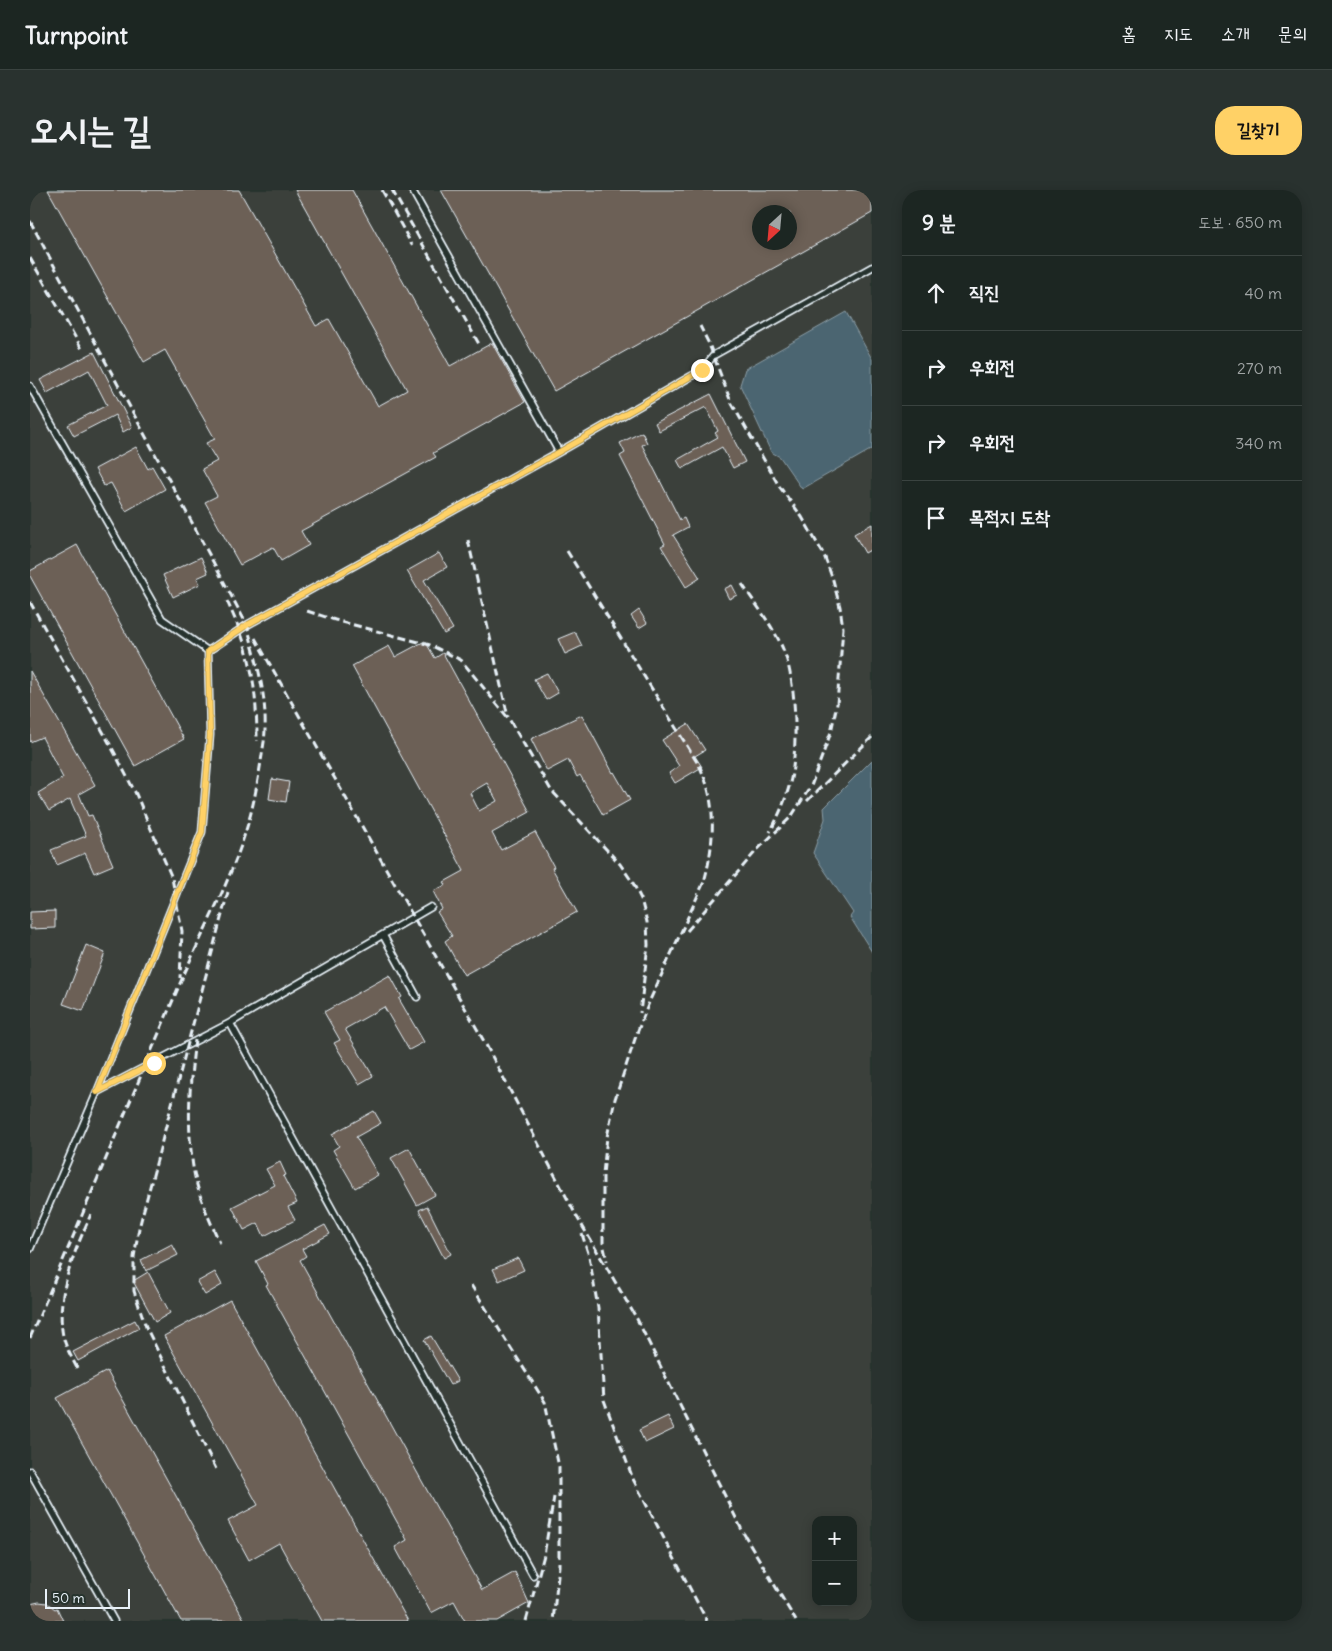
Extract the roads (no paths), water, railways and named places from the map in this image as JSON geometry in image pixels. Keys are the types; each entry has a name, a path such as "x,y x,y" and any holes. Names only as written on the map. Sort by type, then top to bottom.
{"lane":[{"path":"412,190 559,452"},
{"path":"208,651 247,625 559,452 702,370 714,355 872,267"},
{"path":"30,386 162,620 208,651"},
{"path":"30,1249 97,1092 202,832 210,735 208,651"},
{"path":"97,1092 230,1023 432,907"},
{"path":"383,935 416,997"},
{"path":"230,1023 533,1575"},
{"path":"30,1471 114,1621"}],"water":[{"path":"846,312 872,359 872,449 802,489 780,457 771,452 740,385 745,369"},
{"path":"872,760 872,952 850,917 853,913 813,853 825,819 824,808"}],"railway":[{"path":"382,190 412,245"},
{"path":"392,190 479,344"},
{"path":"30,221 247,625 255,654 265,712 264,742 254,801 234,865 185,971 30,1338"},
{"path":"30,258 82,349"},
{"path":"687,931 757,850 791,817 811,786 831,732 837,704 843,628 833,580 824,555 802,517 779,486 731,402 709,344 700,326"},
{"path":"468,540 508,717"},
{"path":"567,551 700,767 708,789 712,812 711,848 704,882 650,1000 615,1099 607,1137 603,1174 603,1243 607,1261"},
{"path":"742,584 779,640 791,676 793,692 795,739 792,776 778,817 770,832"},
{"path":"227,601 246,649 250,666 255,698 257,741"},
{"path":"30,602 136,794 172,878 182,931 180,978"},
{"path":"307,611 430,645 461,660 509,719 551,790 620,864 633,883 641,899 647,922 648,945 640,1013"},
{"path":"255,638 485,1043 577,1217 637,1319 744,1534 796,1621"},
{"path":"807,801 872,737"},
{"path":"216,1469 146,1327 134,1291 134,1257 139,1228 228,892"},
{"path":"195,1040 190,1100 192,1159 199,1192 220,1243"},
{"path":"77,1368 67,1349 63,1336 62,1304 68,1273 91,1214"},
{"path":"582,1234 589,1256 598,1308 604,1400 633,1479 707,1621"},
{"path":"471,1285 545,1402 559,1467 559,1566 553,1621"},
{"path":"526,1621 544,1555 554,1497"}]}
